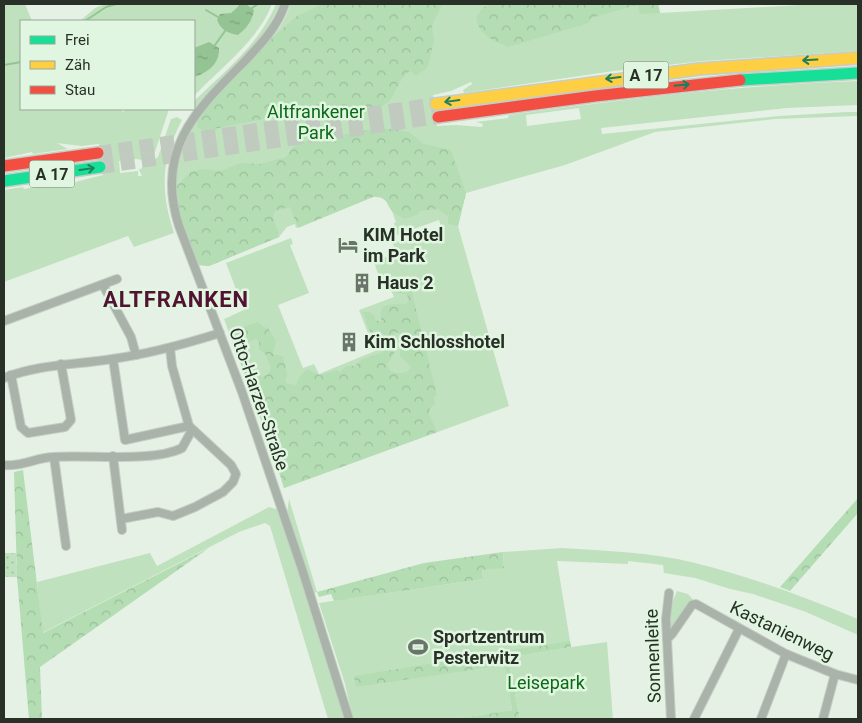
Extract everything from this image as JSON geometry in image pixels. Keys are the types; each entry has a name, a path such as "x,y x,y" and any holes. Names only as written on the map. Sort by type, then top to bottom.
{"highway":[{"name":"A 17","path":"436,104 607,79 705,68 858,58"},
{"name":"A 17","path":"438,118 627,91 763,78 858,73"},
{"name":"A 17","path":"4,166 98,153"},
{"name":"A 17","path":"4,181 100,167"}],"street":[{"name":"Otto-Harzer-Straße","path":"285,4 268,36 195,114 180,140 175,155 172,188 176,217 220,333 281,505 349,719"},
{"path":"4,321 117,279"},
{"path":"103,285 131,337 136,355"},
{"path":"61,364 71,420 66,427 28,433 21,427 7,377 61,364 112,360 170,348 220,333"},
{"path":"121,519 158,512 172,516 195,507 224,492 233,482 236,474 231,465 190,428 172,366 170,348"},
{"path":"112,360 125,440 190,428"},
{"path":"4,465 23,465 54,457 159,454 176,451 182,448 190,428"},
{"path":"113,456 122,530"},
{"path":"54,457 66,546"},
{"name":"Sonnenleite","path":"669,593 667,597 666,639 671,719"},
{"name":"Kastanienweg","path":"666,639 672,634 692,605 696,604 786,654 836,674 858,680"},
{"path":"694,719 739,629"},
{"path":"761,719 786,654"},
{"path":"823,719 836,674"}],"green space":[{"path":"4,4 25,4 32,20 20,20 20,110 122,110 122,112 126,110 169,110 154,155 146,161 137,159 119,161 120,173 138,171 138,176 142,176 139,170 158,157 171,119 177,117 182,120 170,148 165,175 166,203 174,233 134,247 128,236 4,282 4,190 23,187 24,189 71,180 61,186 62,188 79,181 103,175 99,144 81,146 57,143 68,149 33,154 32,152 4,158"},
{"path":"105,4 272,4 258,30 248,42 195,95 195,20 81,20 95,8"},
{"path":"276,4 280,5 265,33 195,108 195,100 241,56 269,18"},
{"name":"Altfrankener Park","path":"290,4 658,4 660,13 818,4 858,4 858,51 703,61 614,71 464,93 463,90 472,84 471,82 451,91 433,95 437,126 482,127 483,124 476,122 508,118 509,115 596,104 727,89 858,81 858,105 787,108 601,128 602,134 779,116 858,112 858,116 775,119 655,132 565,165 466,193 458,226 509,406 284,488 224,319 244,310 226,263 291,238 293,244 290,245 309,293 278,305 303,368 314,364 319,374 375,351 359,310 394,297 388,284 382,286 374,262 395,253 393,243 442,229 439,220 397,235 394,223 396,222 389,204 383,199 373,197 296,228 295,224 287,227 279,237 209,266 199,265 176,200 176,177 179,157 186,138 208,105 269,41 280,27","holes":["579,108 581,119 527,126 526,115"]},
{"path":"322,4 442,4 432,26 434,41 428,67 416,76 410,71 406,74 388,102 376,109 347,115 329,116 317,114 298,106 291,113 204,131 197,127 199,115 210,101 272,38 297,16"},
{"path":"496,4 658,4 660,13 640,14 637,5 591,18 589,23 508,47 488,37 480,29 476,18 483,7"},
{"path":"391,129 409,132 424,144 451,150 466,193 458,226 448,224 448,217 438,209 420,211 417,215 405,219 392,211 383,198 373,197 298,228 290,207 275,211 273,216 279,237 209,266 199,265 184,227 176,187 190,172 204,169 221,171 240,163 260,164 286,157 296,143 368,130"},
{"path":"410,284 437,396 434,397 435,404 430,408 429,414 437,432 284,488 277,463 282,462 280,455 274,456 237,353 239,348 244,347 250,364 262,377 268,374 271,368 266,355 259,349 259,341 255,339 240,343 229,332 258,322 268,328 276,341 273,354 283,356 287,374 285,383 296,385 299,377 307,369 320,375 336,370 340,372 346,366 355,366 361,360 383,352 385,346 393,348 394,354 387,364 390,371 405,372 411,366 400,356 401,334 395,332 390,342 373,340 363,312 370,312 375,316 375,320 382,322 380,315 383,307 407,304 409,299 406,294 396,293 399,286"},
{"path":"23,470 43,633 209,548 40,667 42,719 29,719 17,577 14,472"},
{"path":"858,498 858,513 790,591 780,587"},
{"path":"289,499 317,592 312,594 287,513"},
{"path":"269,507 279,510 345,719 328,719 270,526 265,523 239,532 42,633 37,582 150,553 157,566"},
{"name":"Sportzentrum Pesterwitz","path":"562,548 662,556 695,563 758,581 858,619 858,635 806,612 753,594 695,578 664,573 663,565 628,561 628,564 557,561 571,647 504,652 512,710 454,719 353,719 345,684 319,603 483,579 482,570 504,567 503,552"},
{"path":"503,552 504,568 482,570 483,579 334,601 331,594 319,597 317,592 424,563"},
{"path":"4,553 16,553 17,577 4,577"},
{"path":"677,591 688,594 695,602 670,630 669,611"},
{"path":"570,641 571,647 508,658 520,719 454,719 512,710 505,665 356,687 354,676"},
{"name":"Leisepark","path":"607,642 613,719 520,719 508,658"}],"water":[{"path":"241,4 246,4 254,10 249,24 238,35 225,30 217,20 220,14 231,13"},
{"path":"209,42 219,48 219,54 212,67 195,77 195,48"}],"waterway":[{"path":"86,20 106,7 116,4"},
{"path":"144,4 154,4"},
{"path":"252,8 258,4"},
{"path":"206,10 218,17"},
{"path":"215,45 225,31"},
{"path":"4,65 20,62"}],"tunnel":[{"path":"98,153 436,104"},
{"path":"100,167 438,117"}],"traffic: fast":[{"path":"740,80 858,73"},
{"path":"4,181 100,167"}],"traffic: slow":[{"path":"436,104 699,69 858,58"}],"traffic: jam":[{"path":"438,117 595,96 740,80"},
{"path":"4,166 98,153"}],"place":[{"name":"KIM Hotel im Park","path":"348,245"},
{"name":"Haus 2","path":"362,283"},
{"name":"Kim Schlosshotel","path":"349,342"},
{"name":"Sportzentrum Pesterwitz","path":"418,647"}],"district":[{"name":"ALTFRANKEN","path":"176,299"}]}
